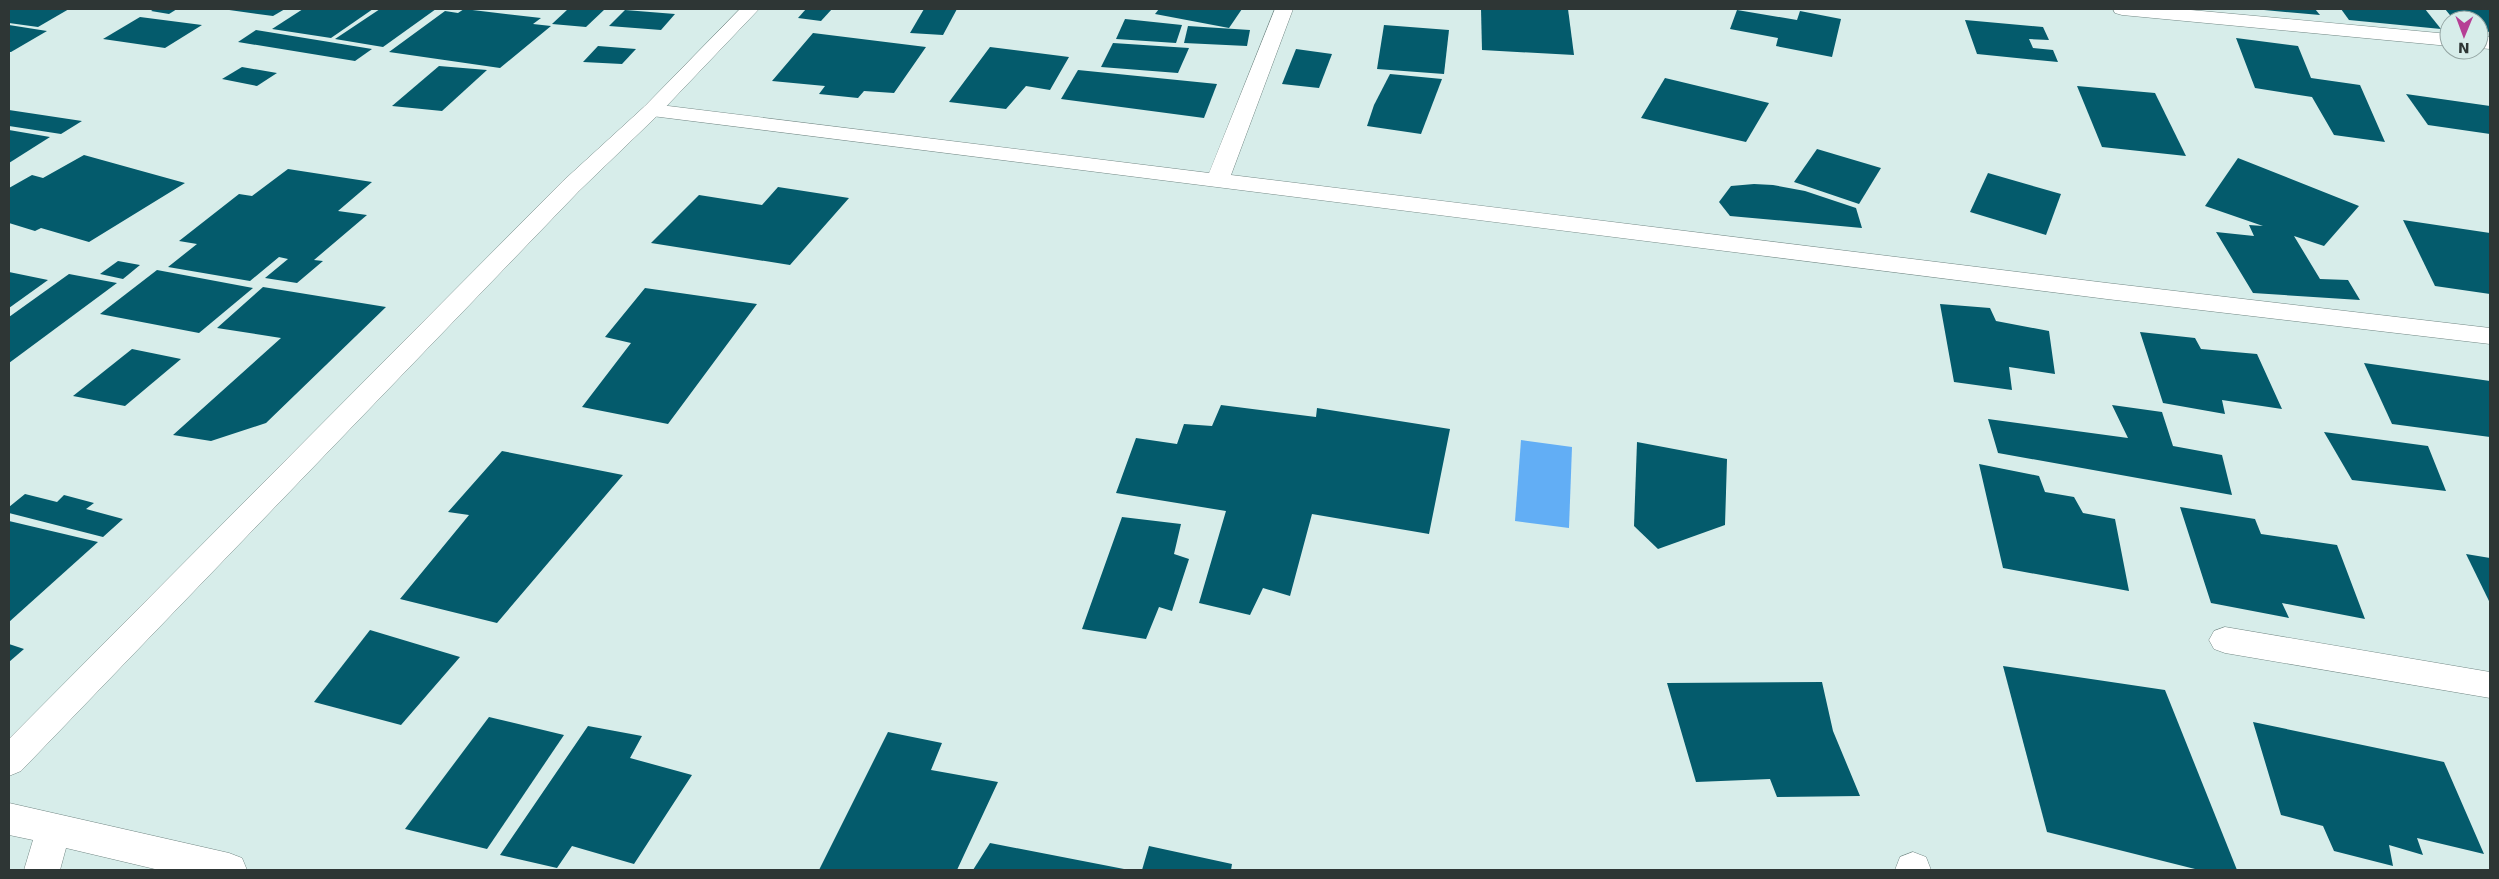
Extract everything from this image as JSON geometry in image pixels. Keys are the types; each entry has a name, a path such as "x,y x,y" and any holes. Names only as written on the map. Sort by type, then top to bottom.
{"street":[{"path":"9,761 550,208 652,110 745,9"},
{"path":"1218,179 1284,9"},
{"path":"2122,9 2439,39"},
{"path":"652,110 2107,291 2490,336"},
{"path":"2225,640 2490,685"},
{"path":"9,819 229,870"},
{"path":"42,870 54,830"}],"water":[{"path":"1521,440 1572,447 1569,528 1515,521"}],"building":[{"path":"9,9 69,9 38,27 9,23"},
{"path":"154,9 177,9 169,14 151,11"},
{"path":"222,9 285,9 273,16"},
{"path":"303,9 373,9 331,38 272,29"},
{"path":"380,9 436,9 383,47 335,39"},
{"path":"464,9 541,18 533,24 551,26 500,68 389,52 445,11 458,13"},
{"path":"568,9 605,9 586,27 552,24"},
{"path":"806,9 832,9 821,21 798,18"},
{"path":"924,9 957,9 943,35 910,33"},
{"path":"1159,9 1242,9 1229,28 1155,14"},
{"path":"1481,9 1568,9 1574,55 1482,50"},
{"path":"2315,9 2320,15 2264,10"},
{"path":"2341,9 2425,9 2439,29 2349,20"},
{"path":"2490,9 2490,32 2489,10 2446,10"},
{"path":"625,10 675,14 661,30 609,26"},
{"path":"1737,10 1797,20 1800,11 1841,19 1832,57 1776,46 1778,38 1730,29"},
{"path":"140,17 202,25 165,48 103,39"},
{"path":"1125,19 1182,25 1176,43 1116,39"},
{"path":"1965,20 2043,27 2049,40 2029,39 2033,48 2053,50 2058,62 1977,54"},
{"path":"9,25 47,31 9,52"},
{"path":"1384,25 1449,30 1444,74 1377,69"},
{"path":"1188,26 1250,30 1247,46 1184,43"},
{"path":"256,30 372,49 355,61 238,42"},
{"path":"813,33 926,47 894,93 864,91 858,98 819,94 825,86 772,81"},
{"path":"2236,38 2298,46 2311,78 2360,85 2385,142 2334,135 2312,97 2255,88"},
{"path":"1113,43 1189,48 1178,73 1101,67"},
{"path":"598,46 636,49 622,64 583,62"},
{"path":"990,47 1069,57 1050,90 1026,86 1006,109 949,102"},
{"path":"1296,49 1332,54 1319,88 1282,84"},
{"path":"439,66 487,70 442,111 392,106"},
{"path":"242,67 277,73 257,86 222,79"},
{"path":"1078,70 1217,84 1204,118 1061,99"},
{"path":"1390,74 1442,79 1421,134 1367,126 1374,105"},
{"path":"1665,78 1769,103 1746,142 1641,118"},
{"path":"2077,86 2155,93 2186,156 2102,147"},
{"path":"2406,94 2490,106 2490,134 2428,125"},
{"path":"9,110 82,121 61,134 9,126"},
{"path":"9,130 50,137 9,163"},
{"path":"1817,149 1881,168 1859,204 1794,182"},
{"path":"84,155 185,183 89,242 41,228 35,231 9,223 9,188 32,175 43,178"},
{"path":"2238,158 2359,206 2324,246 2294,236 2320,279 2348,280 2360,300 2253,293 2216,232 2254,236 2249,225 2263,226 2205,206"},
{"path":"288,169 372,182 338,211 367,215 314,260 323,261 297,283 265,278 288,259 279,257 250,281 168,267 197,244 179,241 239,194 252,196"},
{"path":"1988,173 2061,194 2046,235 1970,212"},
{"path":"1773,185 1805,191 1856,208 1862,228 1730,216 1719,202 1731,186"},
{"path":"778,187 849,198 790,265 651,243 699,195 762,205"},
{"path":"2403,220 2490,233 2490,294 2435,286"},
{"path":"118,261 140,265 123,279 100,274"},
{"path":"157,270 253,288 199,333 100,314"},
{"path":"9,272 48,280 9,308"},
{"path":"69,274 117,283 9,363 9,317"},
{"path":"263,287 386,307 266,423 211,441 173,435 281,338 217,328"},
{"path":"645,288 757,304 668,424 582,407 631,343 605,337"},
{"path":"1940,304 1990,308 1996,321 2049,331 2055,374 2009,367 2012,390 1954,382"},
{"path":"2140,332 2195,338 2201,349 2257,354 2282,409 2222,400 2225,414 2163,403"},
{"path":"132,349 181,359 125,406 73,396"},
{"path":"2364,363 2490,381 2490,437 2392,424"},
{"path":"1221,405 1316,417 1317,408 1450,429 1429,534 1312,514 1290,596 1263,588 1250,615 1199,603 1226,511 1116,493 1136,438 1177,444 1184,424 1212,426"},
{"path":"2112,405 2162,412 2173,446 2222,455 2232,495 1998,453 1988,419 2128,438"},
{"path":"2324,432 2428,446 2446,491 2352,480"},
{"path":"1637,442 1727,459 1725,525 1658,549 1634,526"},
{"path":"502,451 623,475 497,623 400,599 469,515 448,512"},
{"path":"1979,464 2039,476 2045,492 2074,497 2083,513 2115,519 2129,591 2003,568"},
{"path":"25,494 57,502 64,495 94,503 86,509 123,519 103,537 9,513 9,507"},
{"path":"2180,507 2255,519 2261,534 2337,545 2365,619 2282,603 2289,618 2211,603"},
{"path":"1122,517 1181,524 1174,554 1189,559 1172,611 1159,607 1146,639 1082,629"},
{"path":"9,521 98,542 9,622"},
{"path":"2466,554 2490,558 2490,603"},
{"path":"370,630 460,657 401,725 314,702"},
{"path":"9,644 24,649 9,662"},
{"path":"2003,666 2165,690 2237,870 2199,870 2047,832"},
{"path":"1822,682 1833,731 1860,796 1777,797 1770,779 1696,782 1667,683"},
{"path":"489,717 564,735 487,849 405,829"},
{"path":"2253,722 2444,762 2484,854 2417,838 2423,855 2389,845 2393,866 2334,851 2323,826 2281,815"},
{"path":"588,726 642,736 630,758 692,775 634,864 572,846 557,868 500,855"},
{"path":"888,732 942,743 931,770 998,782 957,870 819,870"},
{"path":"990,843 1124,869 1124,870 973,870"},
{"path":"1149,846 1232,864 1231,870 1142,870"}]}
